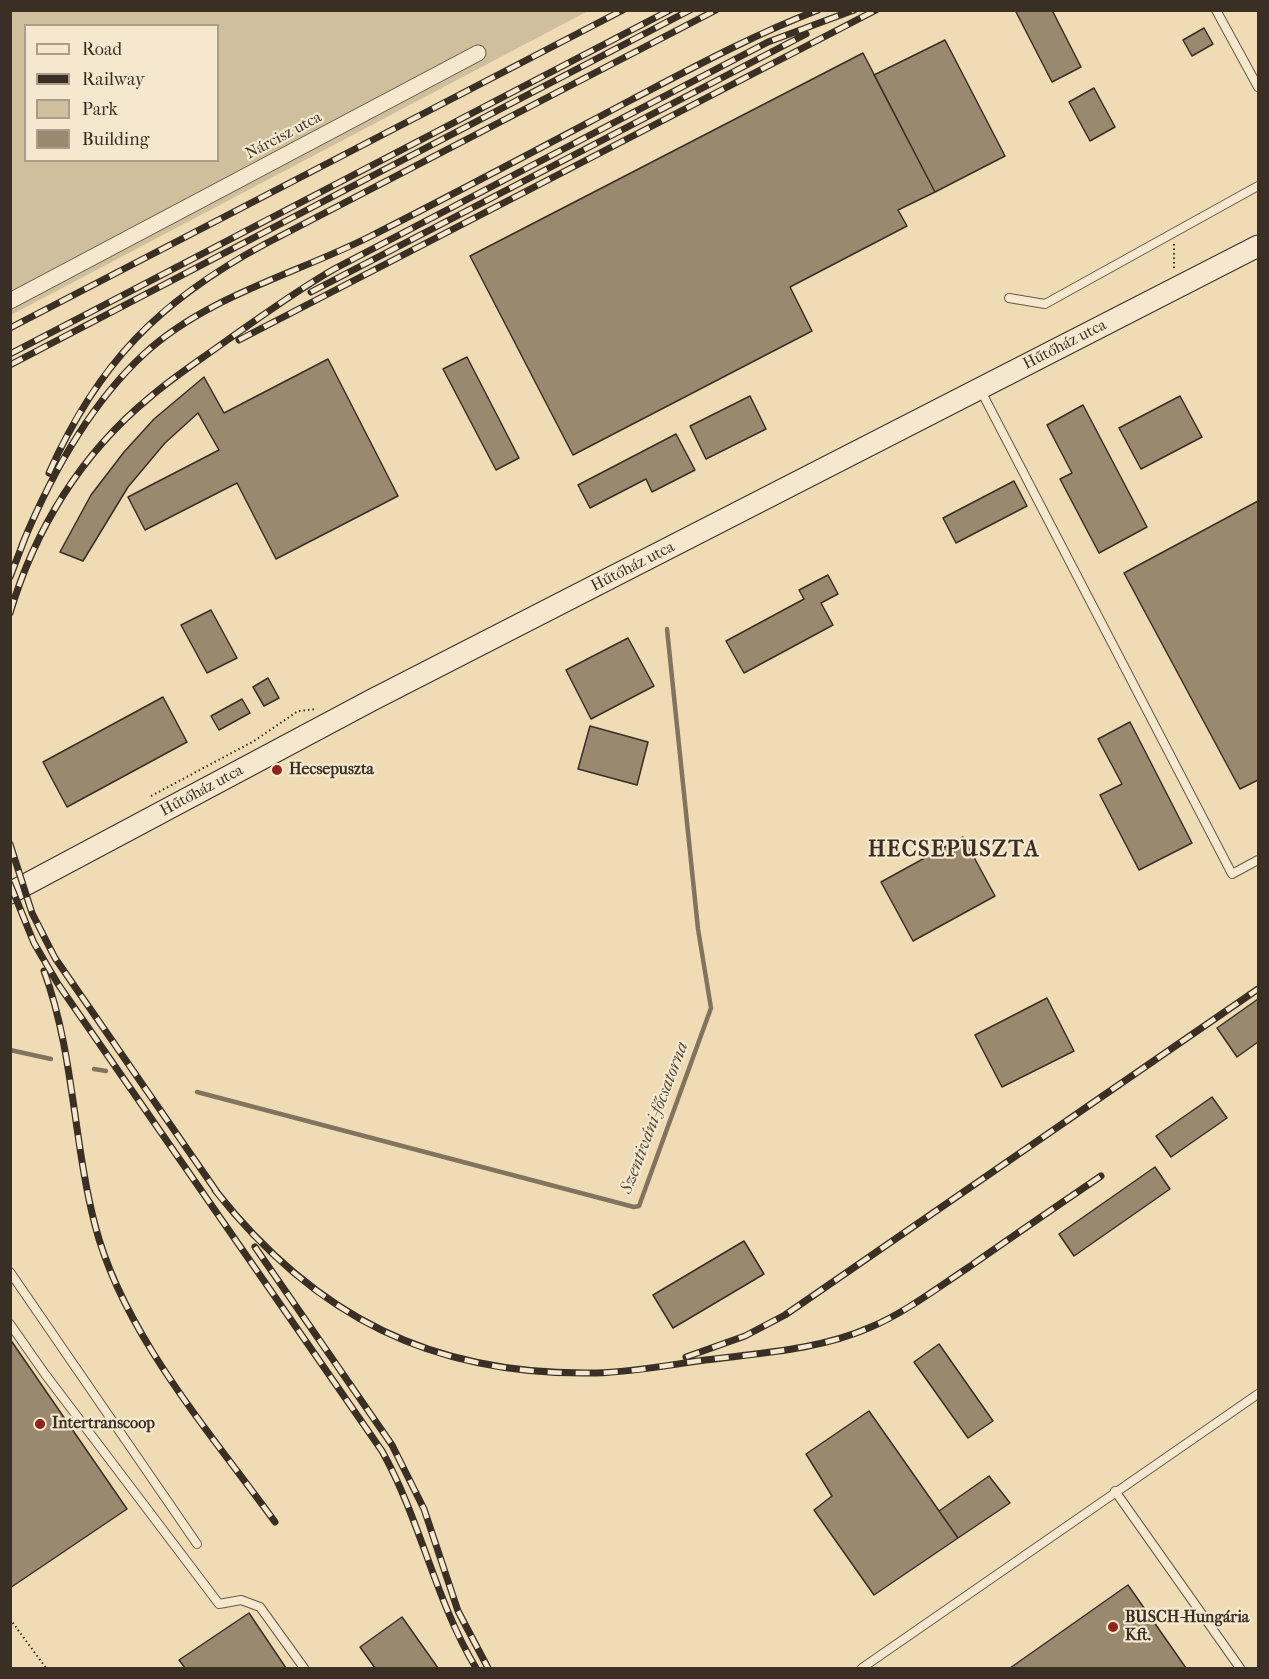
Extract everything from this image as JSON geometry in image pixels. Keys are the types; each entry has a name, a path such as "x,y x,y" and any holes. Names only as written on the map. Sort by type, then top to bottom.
{"street":[{"name":"Nárcisz utca","path":"10,301 478,53"},
{"name":"Hűtőház utca","path":"10,893 372,700 1258,246"}],"lane":[{"path":"1216,10 1258,87"},
{"path":"1009,298 1045,304 1258,186"},
{"path":"979,389 1232,874 1258,860"},
{"path":"10,1272 197,1545"},
{"path":"10,1324 45,1374 219,1604 241,1600 260,1607 304,1668"},
{"path":"862,1668 1258,1394"},
{"path":"1115,1491 1240,1668"}],"path":[{"path":"10,1618 46,1668"}],"green space":[{"path":"11,11 588,11 11,315"}],"building":[{"path":"1015,10 1052,10 1081,67 1052,82"},
{"path":"1204,28 1213,44 1192,56 1183,40"},
{"path":"945,40 1005,156 935,192 874,75"},
{"path":"863,53 935,192 898,210 907,226 790,287 812,331 573,455 470,256"},
{"path":"1094,88 1115,127 1090,141 1069,102"},
{"path":"467,357 519,458 496,470 443,369"},
{"path":"328,359 398,496 276,559 237,483 145,530 128,497 219,450 198,413 165,443 128,487 83,561 60,552 91,495 124,452 154,419 204,377 224,413"},
{"path":"750,396 766,429 706,459 690,426"},
{"path":"1180,396 1202,437 1141,469 1119,428"},
{"path":"1083,405 1147,527 1099,553 1060,479 1072,473 1047,425"},
{"path":"676,434 695,470 652,492 646,479 590,508 578,485"},
{"path":"1014,481 1027,506 956,543 943,518"},
{"path":"1258,501 1258,780 1240,789 1124,573"},
{"path":"828,575 838,594 821,603 833,625 744,673 726,641 804,599 799,590"},
{"path":"211,610 237,658 207,673 181,625"},
{"path":"628,638 654,686 591,719 566,670"},
{"path":"268,678 279,698 264,706 253,687"},
{"path":"163,697 187,742 67,807 43,762"},
{"path":"242,699 250,713 219,730 211,716"},
{"path":"1130,722 1192,843 1139,870 1100,795 1122,784 1098,739"},
{"path":"590,726 648,742 637,785 578,769"},
{"path":"963,837 995,896 913,941 881,882"},
{"path":"1047,998 1074,1051 1002,1087 975,1035"},
{"path":"1258,999 1258,1042 1237,1057 1217,1028"},
{"path":"1212,1097 1227,1118 1171,1157 1156,1136"},
{"path":"1155,1167 1170,1189 1074,1256 1059,1234"},
{"path":"744,1241 764,1274 673,1328 653,1295"},
{"name":"Intertranscoop","path":"10,1339 127,1509 10,1588"},
{"path":"939,1344 993,1421 968,1438 914,1362"},
{"path":"869,1411 958,1538 874,1595 814,1510 832,1496 806,1454"},
{"path":"989,1476 1010,1503 958,1538 939,1511"},
{"name":"BUSCH-Hungária Kft.","path":"1128,1585 1186,1668 1010,1668"},
{"path":"249,1613 286,1668 185,1668 179,1660"},
{"path":"402,1617 438,1668 375,1668 360,1647"}],"waterway":[{"name":"Szentiváni-főcsatorna","path":"197,1092 634,1207 639,1206 711,1008 698,929 667,629"},
{"name":"Szentiváni-főcsatorna","path":"10,1050 51,1059"},
{"name":"Szentiváni-főcsatorna","path":"94,1069 106,1071"}],"railway":[{"path":"10,328 623,10"},
{"path":"10,354 670,10"},
{"path":"10,365 690,10"},
{"path":"49,473 68,434 111,367 136,339 193,288 265,244 716,10"},
{"path":"22,545 58,468 89,419 124,374 169,334 224,301 371,236 700,64 818,10"},
{"path":"10,613 20,582 47,523 82,468 125,420 158,390 187,369 280,303 336,268 768,42 854,10"},
{"path":"239,340 876,10"},
{"path":"311,292 806,34"},
{"path":"10,577 25,538"},
{"path":"10,844 32,913 55,958 219,1195"},
{"path":"10,884 34,943 58,984 382,1451 396,1478 449,1615 476,1668"},
{"path":"44,971 62,1033 88,1193 95,1225 108,1265 126,1305 171,1381 275,1522"},
{"path":"686,1357 745,1336 785,1315 1258,989"},
{"path":"215,1190 253,1234 294,1273 337,1305 382,1330 430,1350 482,1364 537,1371 596,1373 637,1370 790,1350 851,1335 884,1321 921,1299 1101,1176"},
{"path":"255,1247 392,1445 424,1509 458,1611 488,1668"}],"place":[{"name":"Hecsepuszta","path":"277,770"},
{"name":"Intertranscoop","path":"40,1424"},
{"name":"BUSCH-Hungária Kft.","path":"1113,1627"}],"district":[{"name":"HECSEPUSZTA","path":"954,851"}]}
